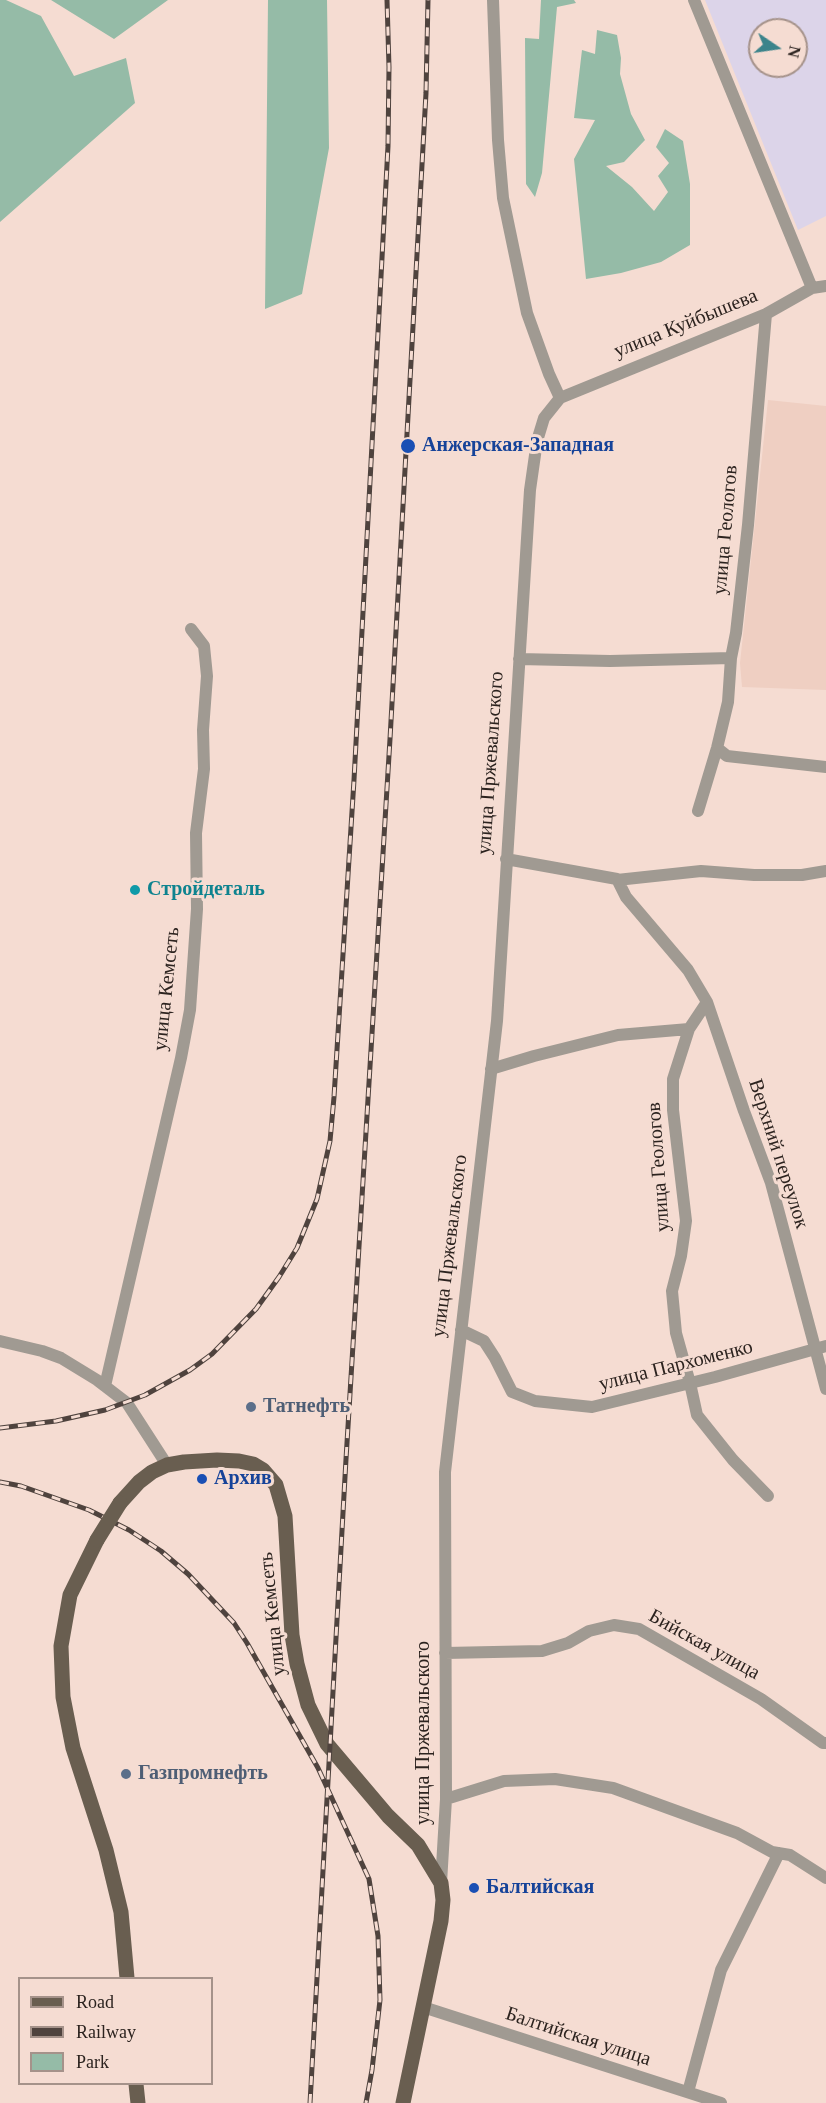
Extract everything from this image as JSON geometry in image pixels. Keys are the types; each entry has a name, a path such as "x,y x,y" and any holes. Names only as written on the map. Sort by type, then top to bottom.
{"main road":[{"name":"улица Кемсеть","path":"127,1977 122,1912 106,1850 73,1748 63,1697 61,1646 70,1595 98,1540 120,1503 139,1482 152,1472 167,1465 203,1460 239,1461 259,1466 276,1485 285,1516 292,1635 308,1705 327,1744 388,1816 418,1845 441,1883"},
{"name":"улица Пржевальского","path":"403,2103 441,1921 443,1900 441,1883"},
{"path":"136,2085 138,2103"}],"street":[{"path":"494,0 498,140 503,198 527,313 560,398"},
{"path":"694,0 822,288"},
{"name":"улица Куйбышева","path":"560,398 766,314 822,288"},
{"name":"улица Геологов","path":"698,811 728,702 731,658 748,525 766,314"},
{"name":"улица Пржевальского","path":"441,1883 446,1799 445,1472 497,1021 530,490 537,441 544,418 560,398"},
{"name":"улица Кемсеть","path":"101,1383 178,1070 190,1010 197,909 196,833 204,770 203,730 207,676 204,646 191,629"},
{"path":"519,659 609,661 731,658"},
{"path":"717,748 727,756 826,767"},
{"path":"506,859 617,879 701,870 802,875 826,871"},
{"path":"617,879 626,897 688,970 707,1002"},
{"name":"улица Геологов","path":"707,1002 689,1029 673,1079 673,1110 686,1221 681,1256 672,1291 676,1333 697,1415 733,1460 768,1496"},
{"name":"Верхний переулок","path":"707,1002 771,1183 821,1347 826,1389"},
{"path":"491,1069 618,1035 689,1029"},
{"name":"улица Пархоменко","path":"461,1330 484,1341 512,1392 536,1401 592,1407 821,1347"},
{"path":"0,1341 61,1358 101,1383 127,1403 167,1465"},
{"name":"Бийская улица","path":"445,1653 542,1651 568,1643 588,1631 614,1625 639,1629 761,1699 826,1743"},
{"path":"446,1799 504,1781 555,1779 613,1788 737,1833 771,1852 790,1855 826,1878"},
{"path":"676,2103 685,2091 721,1970 779,1853"},
{"name":"Балтийская улица","path":"423,2007 721,2103"}],"shaded area":[{"path":"705,0 826,0 826,216 798,230"},
{"path":"768,400 826,406 826,690 742,687 740,663"}],"green space":[{"path":"0,0 6,0 41,16 74,76 126,58 135,103 0,222"},
{"path":"51,0 168,0 114,39"},
{"path":"268,0 327,0 329,148 302,294 265,309"},
{"path":"541,0 574,0 576,3 557,7 542,173 535,197 526,184 525,38 539,39"},
{"path":"597,30 617,35 621,58 620,74 631,114 645,140 624,162 606,166 632,187 654,211 668,192 658,176 669,163 656,147 665,129 683,141 690,184 690,245 661,262 621,273 586,279 574,159 595,120 574,118 582,50 595,54"}],"railway":[{"path":"0,1428 56,1421 105,1410 145,1395 190,1370 212,1354 256,1309 297,1248 317,1199 330,1141 334,1097 354,780 388,146 387,0"},
{"path":"310,2103 390,739 426,93 428,0"},
{"path":"0,1482 21,1486 89,1510 129,1530 161,1551 188,1574 234,1623 247,1643 318,1768 369,1879 378,1936 380,2000 366,2103"}],"place":[{"name":"Анжерская-Западная","path":"408,446"},
{"name":"Стройдеталь","path":"135,890"},
{"name":"Татнефть","path":"251,1407"},
{"name":"Архив","path":"202,1479"},
{"name":"Газпромнефть","path":"126,1774"},
{"name":"Балтийская","path":"474,1888"}]}
